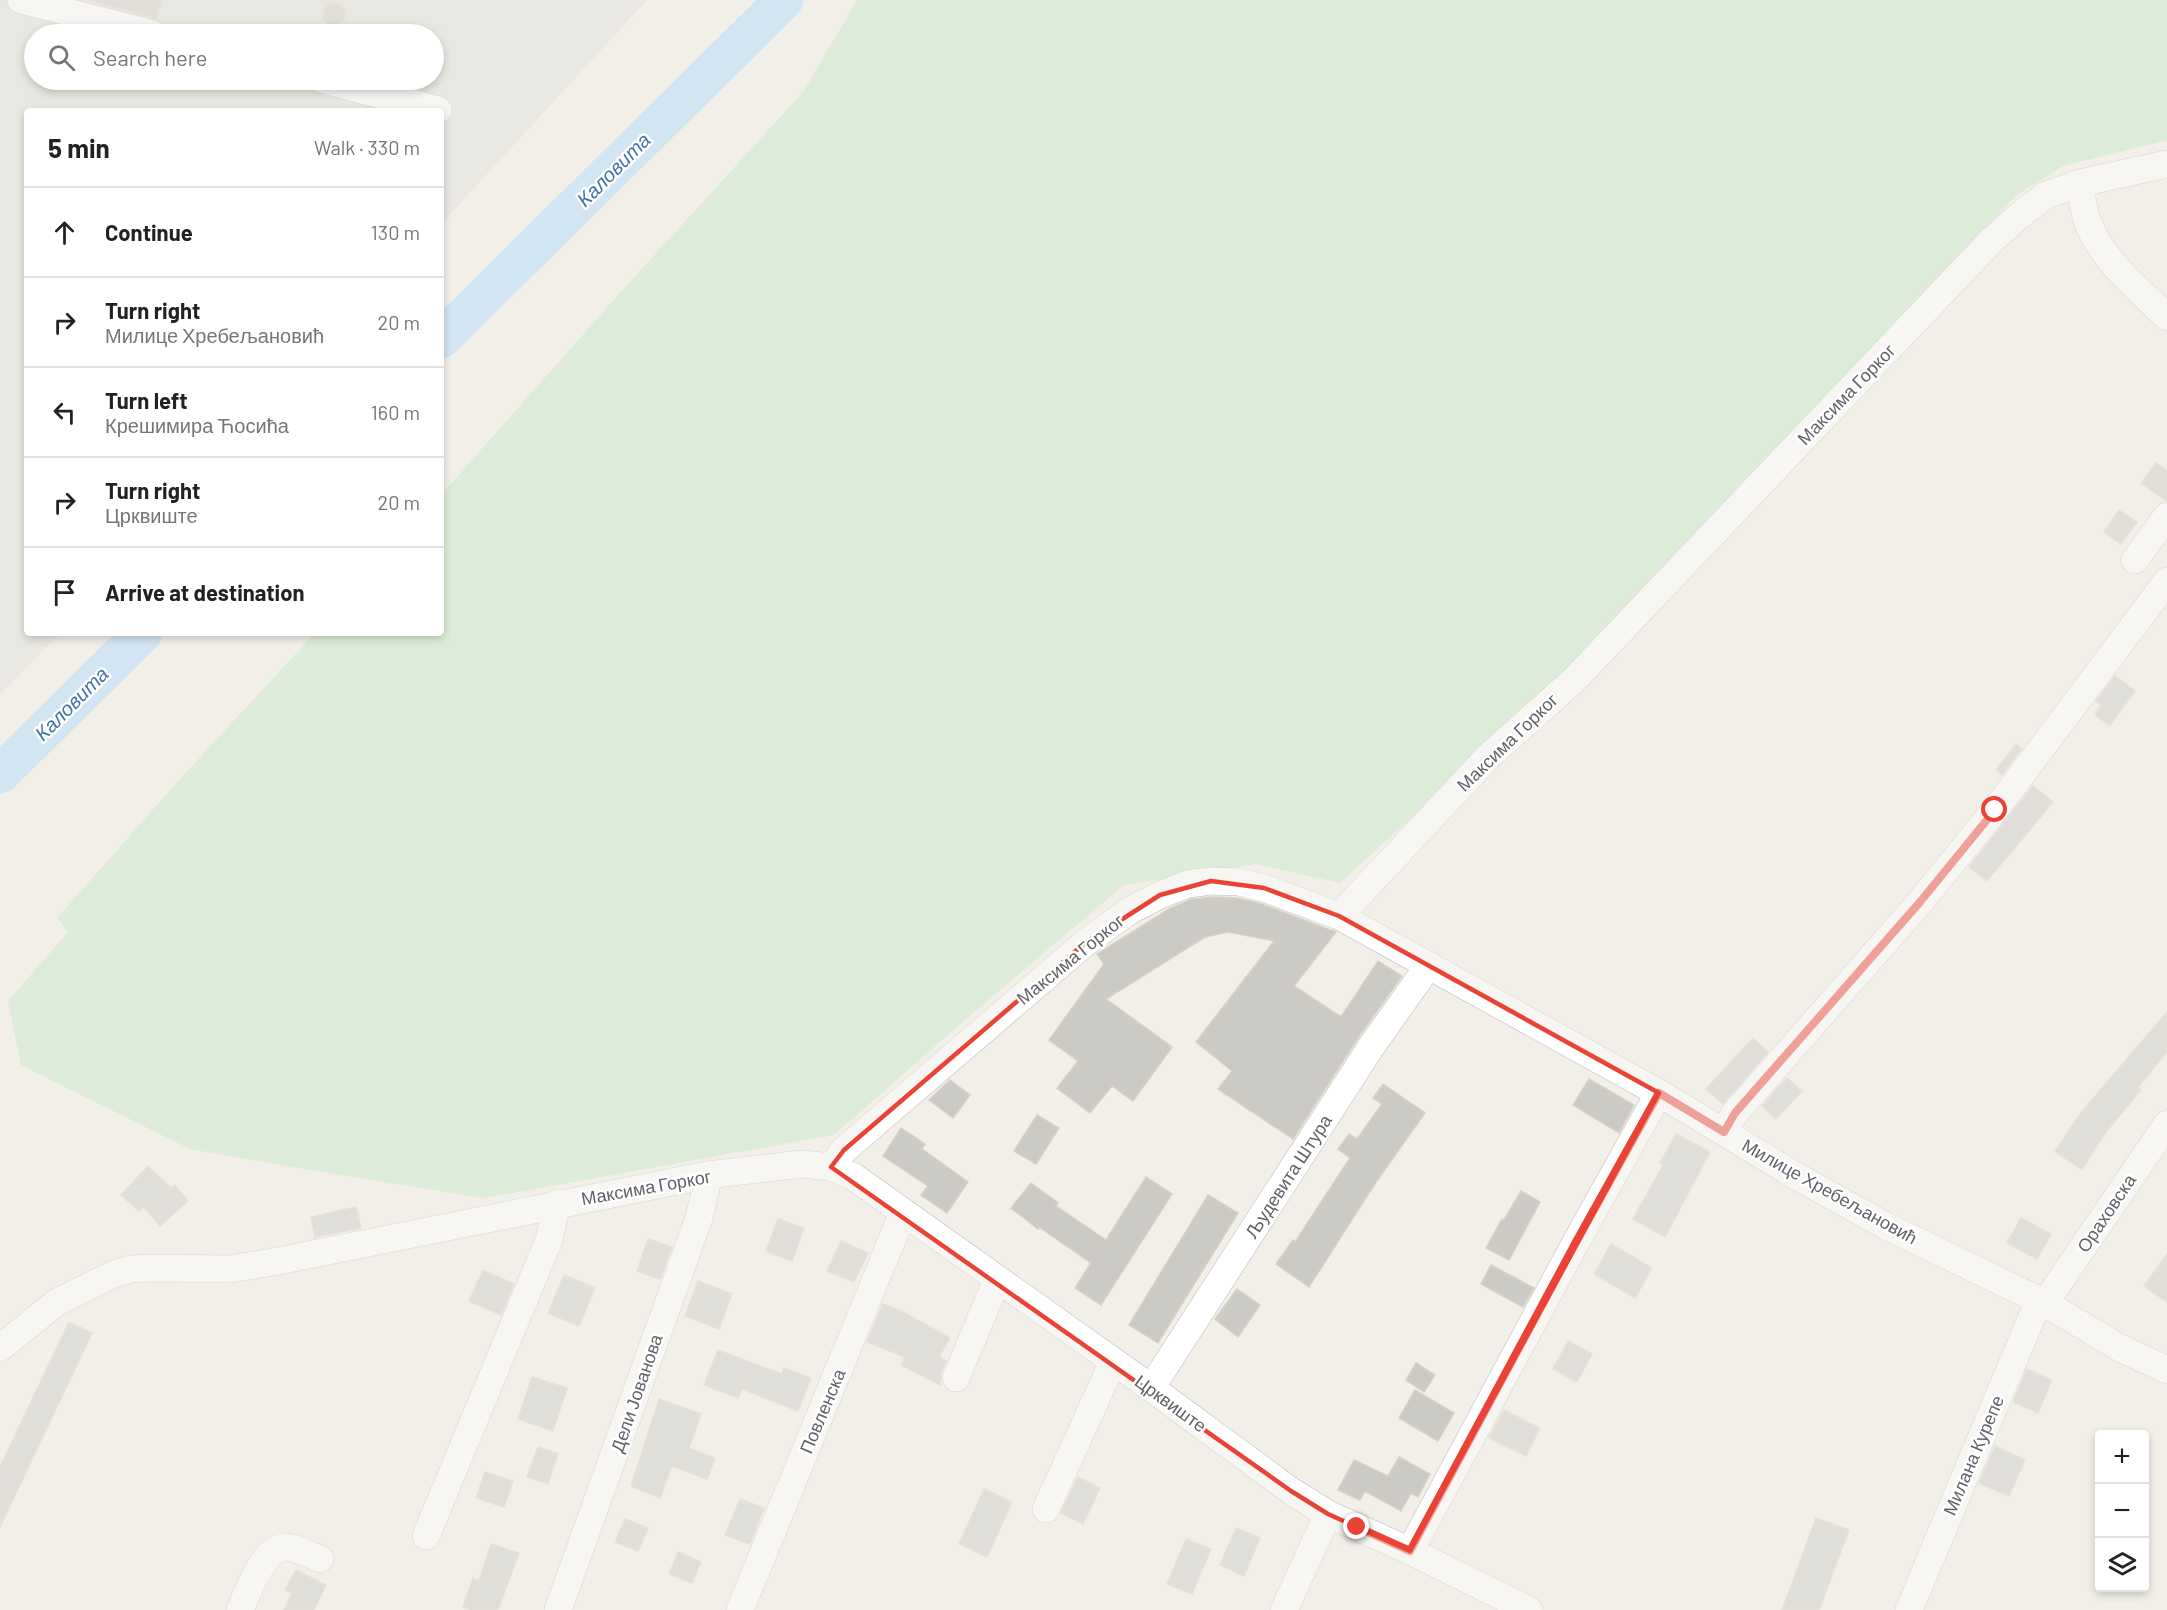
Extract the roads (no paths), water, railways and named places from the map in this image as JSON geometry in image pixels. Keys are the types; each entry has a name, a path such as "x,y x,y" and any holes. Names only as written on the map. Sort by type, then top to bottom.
{"street":[{"path":"21,0 114,24"},
{"path":"362,90 430,108"},
{"name":"Максима Горког","path":"0,1348 57,1302 94,1282 131,1269 230,1269 707,1175 802,1164 831,1167 844,1150 1085,943 1129,911 1160,895 1188,884 1211,881 1239,882 1264,888 1339,916 1488,756 1574,680 1991,241 2046,195 2080,183 2167,164"},
{"path":"2080,183 2085,217 2102,250 2167,317"},
{"path":"2135,560 2167,516"},
{"path":"1724,1132 1735,1113 1920,902 1995,810 2167,581"},
{"name":"Милице Хребељановић","path":"1339,916 1659,1093 1796,1176 1886,1226 2042,1301 2120,1348 2167,1370"},
{"name":"Људевита Штура","path":"1150,1388 1371,1047 1429,965"},
{"path":"1410,1551 1659,1093"},
{"name":"Ораховска","path":"2042,1301 2167,1124"},
{"name":"Црквиште","path":"831,1167 854,1177 1291,1491 1328,1514 1410,1551 1529,1610"},
{"name":"Дели Јованова","path":"558,1610 699,1218 707,1175"},
{"path":"426,1536 549,1240 557,1203"},
{"name":"Повленска","path":"740,1610 903,1213"},
{"path":"956,1378 997,1280"},
{"name":"Милана Курепе","path":"1909,1610 2042,1301"},
{"path":"1046,1509 1113,1362"},
{"path":"1284,1610 1328,1514"},
{"path":"240,1610 254,1578 274,1550 286,1547 320,1559"}],"waterway":[{"name":"Каловита","path":"444,336 784,0"},
{"name":"Каловита","path":"0,774 140,636"}]}
